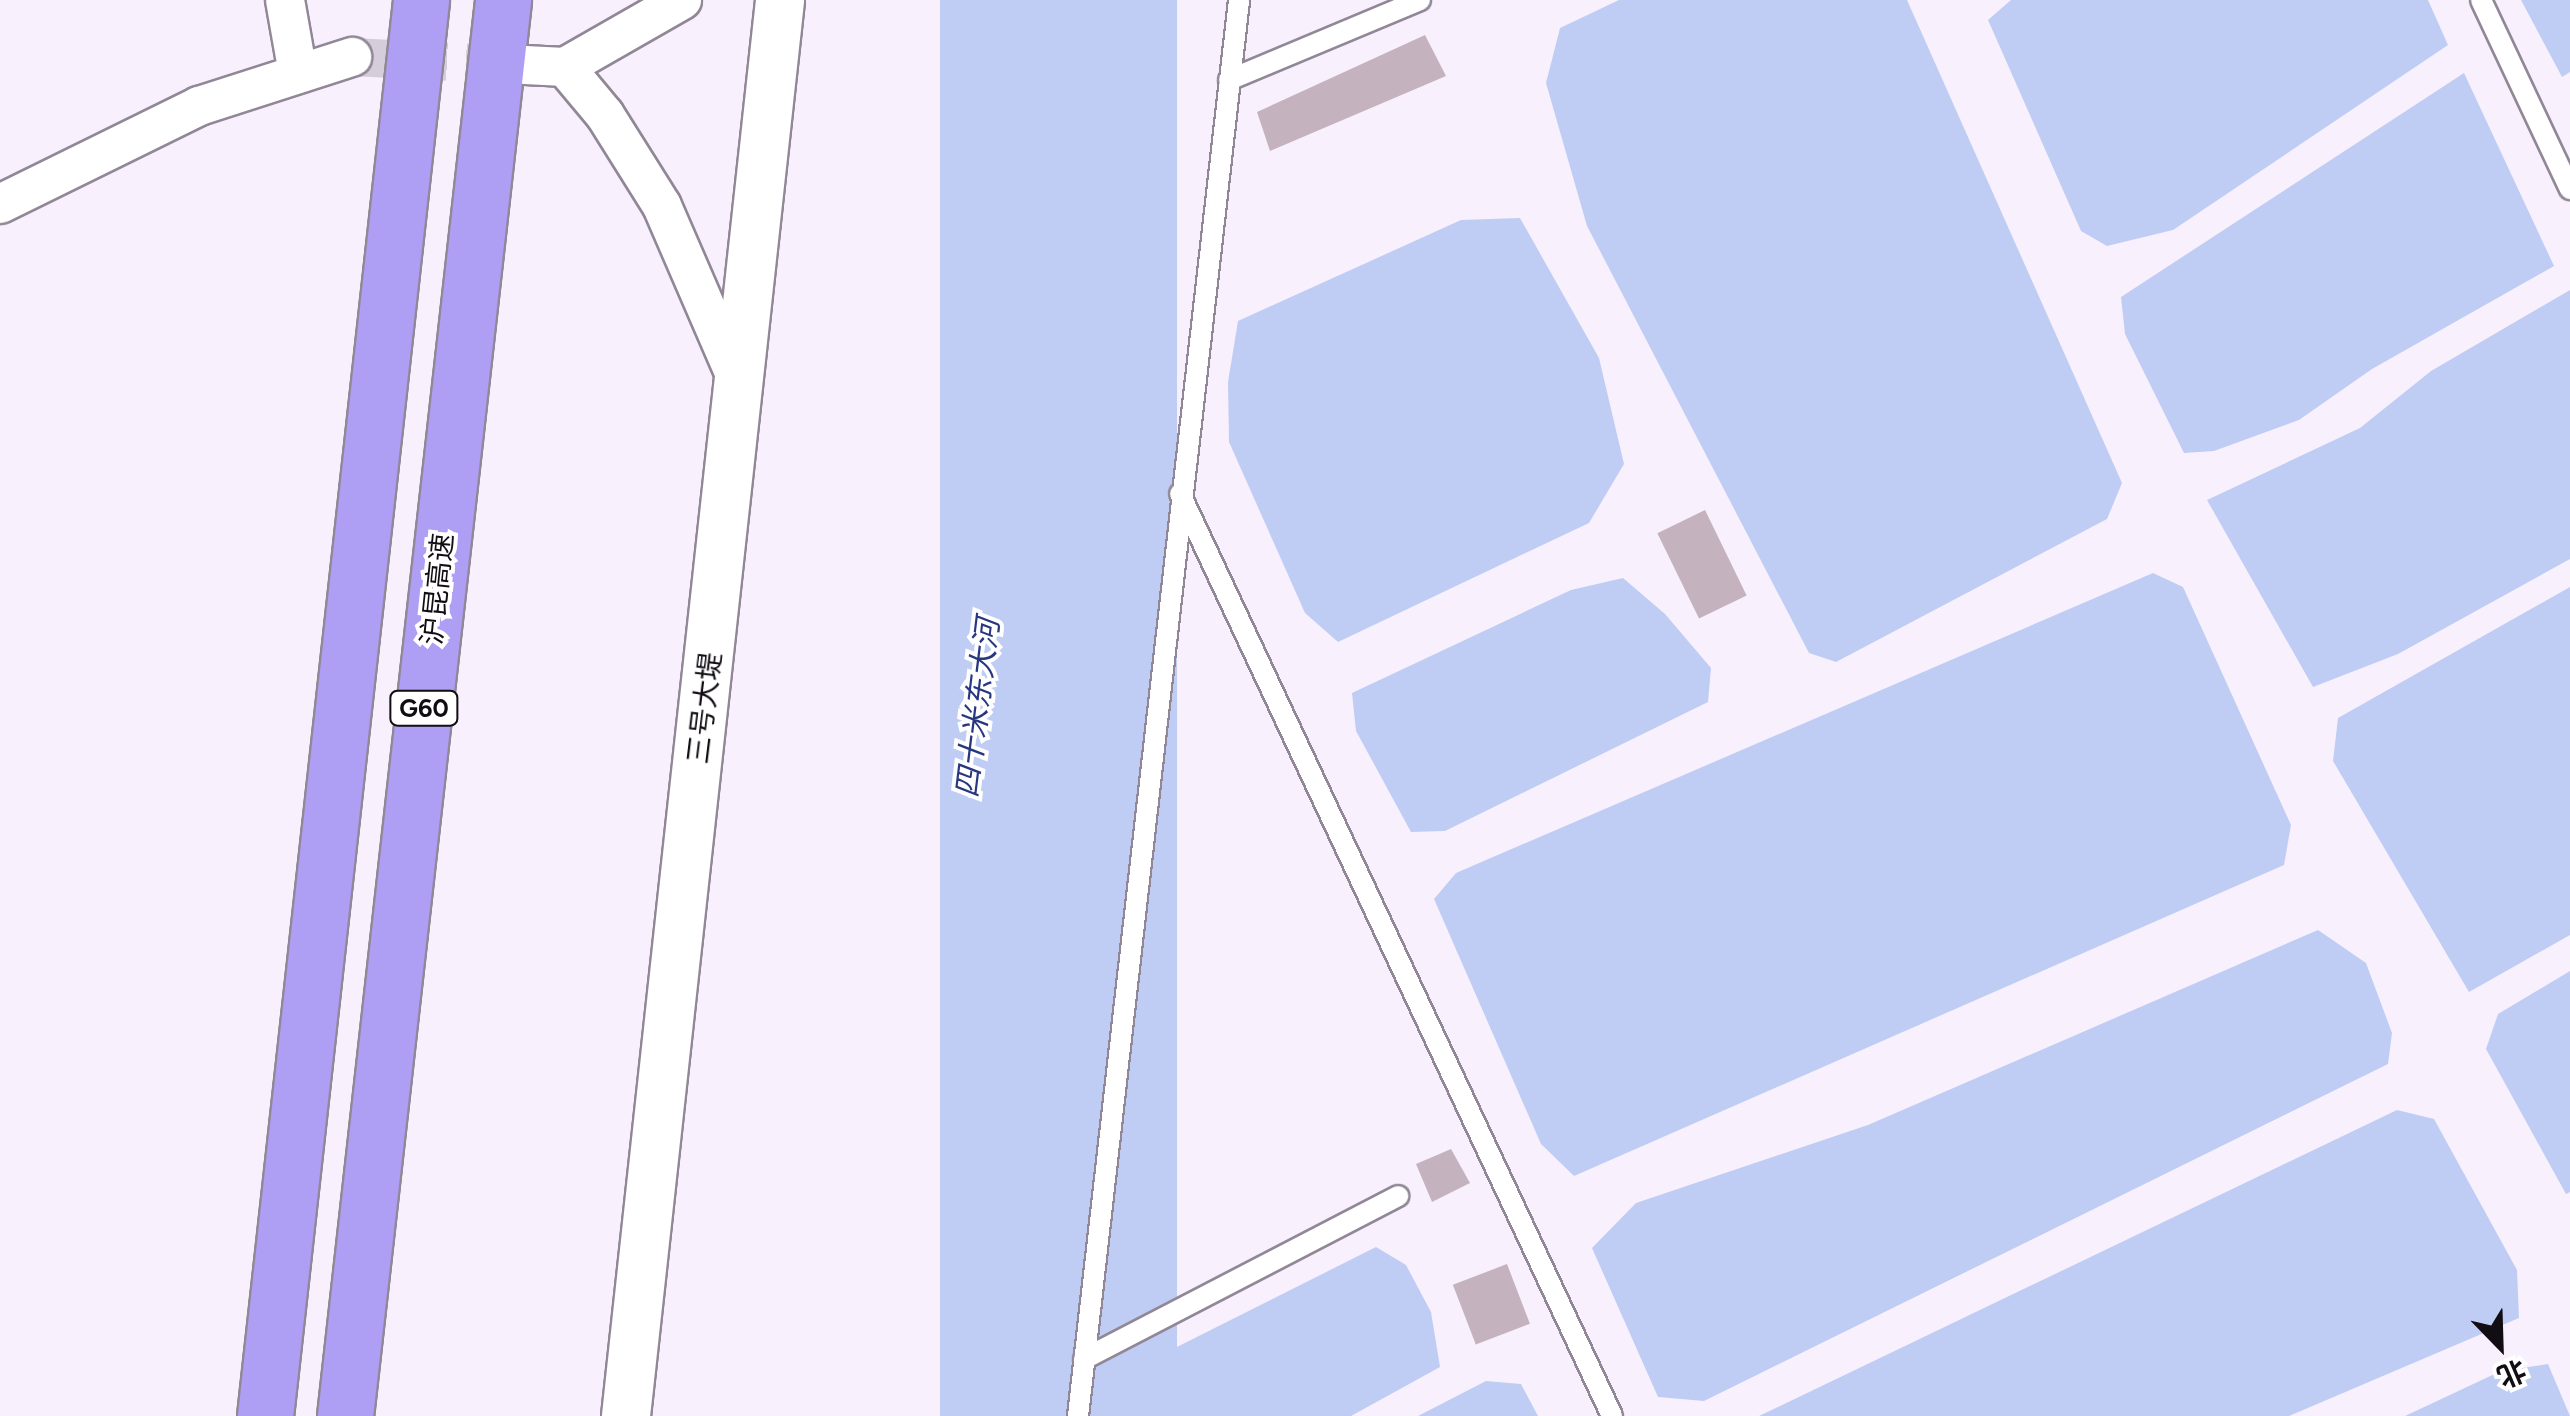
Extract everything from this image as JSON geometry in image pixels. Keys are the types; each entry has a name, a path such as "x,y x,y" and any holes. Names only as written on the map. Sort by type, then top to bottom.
{"highway":[{"path":"265,1416 421,0"},
{"name":"沪昆高速","path":"345,1416 503,0"}],"street":[{"path":"285,0 298,74"},
{"path":"525,66 565,68 682,0"},
{"name":"三号大堤","path":"626,1416 741,388 780,0"},
{"path":"0,204 199,106 352,57"},
{"path":"565,68 605,115 662,206 741,388"}],"lane":[{"path":"1078,1416 1239,0"},
{"path":"1229,80 1420,0"},
{"path":"2481,0 2570,189"},
{"path":"1180,494 1612,1416"},
{"path":"1084,1358 1398,1196"}],"water":[{"name":"四十米东大河","path":"940,0 1177,0 1177,1416 940,1416"},
{"path":"1619,0 1907,0 2122,483 2107,519 1836,662 1809,653 1587,226 1546,83 1560,28"},
{"path":"2011,0 2428,0 2448,45 2173,230 2107,246 2081,231 1988,20"},
{"path":"2521,0 2570,0 2570,72 2562,77"},
{"path":"2464,73 2554,266 2372,369 2299,420 2214,451 2184,453 2125,334 2121,297"},
{"path":"1520,218 1599,358 1624,464 1589,523 1338,642 1305,613 1229,442 1228,382 1238,321 1461,220"},
{"path":"2570,290 2570,559 2398,654 2313,687 2207,500 2360,428 2431,371"},
{"path":"2153,573 2183,587 2291,825 2284,865 1574,1176 1541,1144 1434,899 1456,873"},
{"path":"1623,578 1665,614 1711,668 1708,702 1445,831 1411,832 1356,731 1352,693 1571,590"},
{"path":"2570,587 2570,935 2469,992 2333,761 2338,718"},
{"path":"2318,930 2366,963 2392,1033 2388,1064 1704,1401 1658,1397 1592,1248 1636,1203 1868,1125"},
{"path":"2570,971 2570,1192 2566,1194 2486,1049 2498,1014"},
{"path":"2397,1110 2434,1119 2517,1270 2519,1318 2289,1416 1759,1416"},
{"path":"1376,1247 1406,1265 1431,1312 1440,1367 1351,1416 1137,1416 1129,1394 1133,1369"},
{"path":"2548,1364 2570,1416 2405,1416 2501,1371"},
{"path":"1486,1381 1521,1384 1538,1416 1418,1416"}],"building":[{"path":"1425,35 1446,76 1270,151 1257,112"},
{"path":"1705,510 1747,595 1699,619 1657,533"},
{"path":"1451,1149 1470,1183 1432,1202 1416,1164"},
{"path":"1507,1264 1530,1324 1476,1345 1453,1285"}],"tunnel":[{"path":"352,57 518,65"}]}
